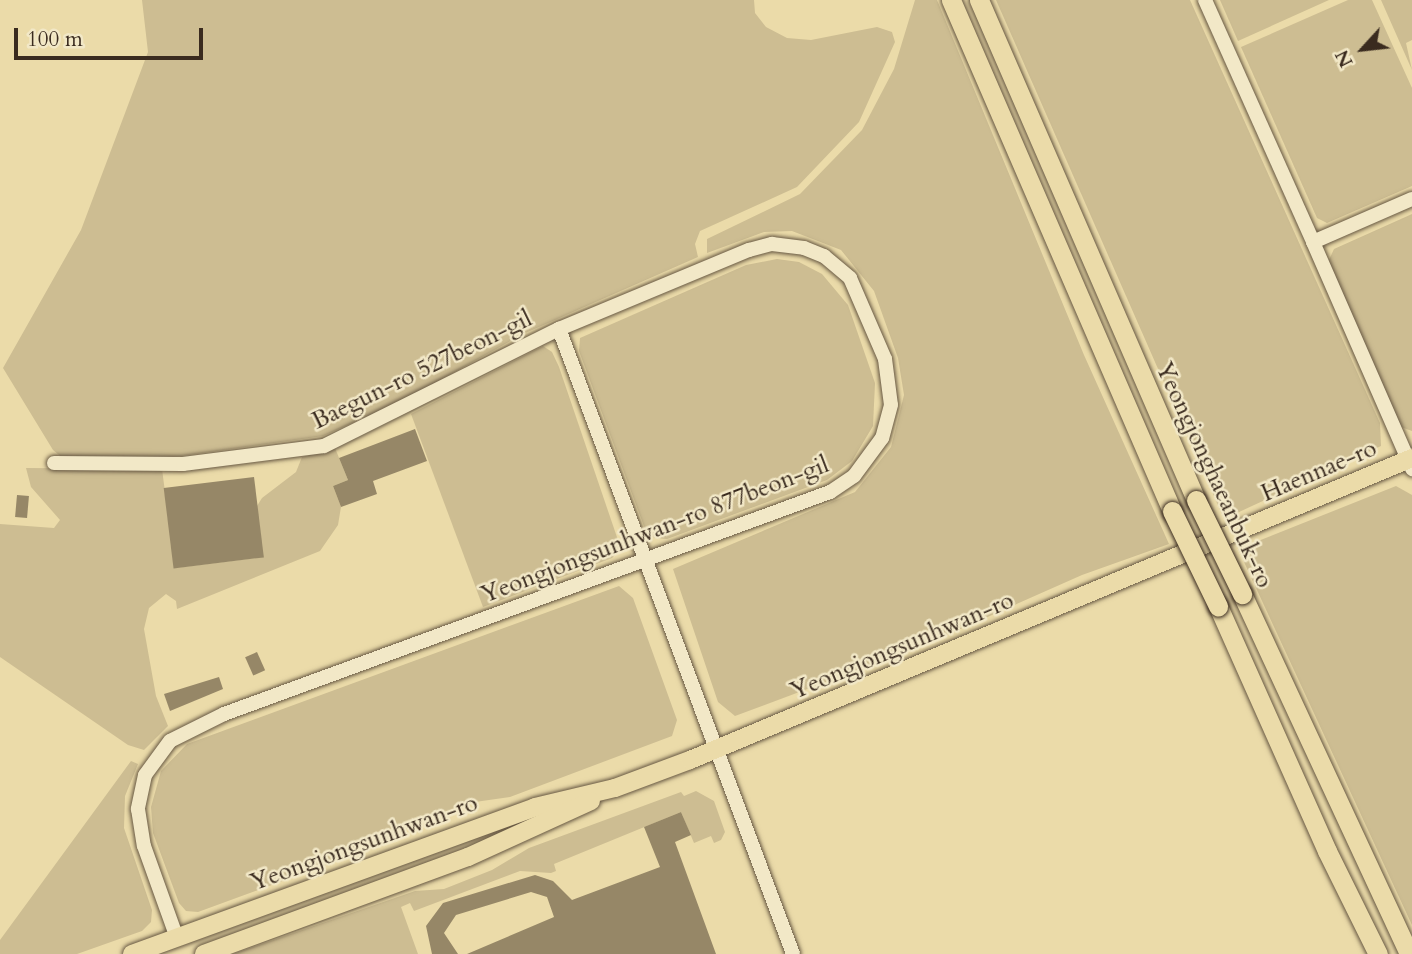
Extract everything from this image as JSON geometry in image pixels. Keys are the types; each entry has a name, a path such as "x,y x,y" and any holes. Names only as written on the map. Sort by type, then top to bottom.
{"highway":[{"name":"Yeongjonghaeanbuk-ro","path":"951,0 1172,511 1218,606 1327,851 1378,954"},
{"name":"Yeongjonghaeanbuk-ro","path":"982,6 1196,500 1409,954"},
{"path":"1327,851 1365,954"}],"main road":[{"name":"Haennae-ro","path":"1206,545 1411,463"},
{"name":"Yeongjongsunhwan-ro","path":"204,954 479,853 615,788 714,750 1206,545"},
{"name":"Yeongjongsunhwan-ro","path":"132,954 534,807 615,788"}],"street":[{"path":"1205,0 1411,463"},
{"path":"1313,243 1412,199"},
{"name":"Yeongjongsunhwan-ro 877beon-gil","path":"177,938 144,846 138,809 145,775 170,741 215,718 820,497 853,476 873,454 888,421 891,385 877,335 850,278 824,256 786,244 749,250 559,329"},
{"path":"559,329 714,750 793,954"},
{"name":"Baegun-ro 527beon-gil","path":"54,463 183,464 324,446 559,329"}],"shaded area":[{"path":"142,0 754,0 755,13 766,27 787,38 811,40 877,27 892,32 895,42 859,122 797,187 700,231 695,244 698,257 523,334 408,398 323,436 138,462 64,459 53,450 3,368 81,230 148,52"},
{"path":"915,0 937,0 1084,355 1169,544 1082,575 922,646 735,716 718,702 673,569 855,492 891,447 904,395 898,358 874,291 841,250 792,231 764,232 707,253 707,239 800,194 862,130 894,69"},
{"path":"996,0 1190,0 1380,423 1381,446 1224,519"},
{"path":"1220,0 1329,0 1238,41"},
{"path":"1348,0 1372,0 1412,88 1412,186 1327,223 1317,218 1241,47"},
{"path":"1381,0 1412,0 1412,40 1406,43 1412,70"},
{"path":"1412,214 1412,431 1401,427 1328,262 1334,249"},
{"path":"777,259 799,262 822,274 848,305 875,383 873,426 852,461 827,480 667,539 654,538 645,529 579,351 580,338 746,265"},
{"path":"543,346 552,352 559,367 621,549 612,558 483,607 411,414"},
{"path":"335,448 348,480 333,486 341,507 338,525 320,551 177,609 176,601 166,594 149,608 144,629 156,696 168,726 144,750 128,745 0,657 0,524 54,528 60,520 31,487 26,468 162,469 175,568 263,557 257,506 262,498 296,472 302,457"},
{"path":"1396,486 1412,495 1412,925 1238,549"},
{"path":"619,586 633,598 677,720 672,736 510,797 468,803 413,825 381,845 198,912 186,911 179,903 153,833 151,807 161,771 187,744"},
{"path":"131,761 138,764 125,796 124,828 152,910 151,922 142,931 77,954 0,954 0,940"},
{"path":"696,791 714,801 725,832 721,840 714,843 711,836 694,843 681,812 554,864 556,871 551,873 520,871 414,911 410,903 401,907 418,954 233,954 415,891 444,889 492,870 529,848 681,792 684,796"}],"building":[{"path":"415,429 427,461 373,481 377,494 341,507 333,486 348,480 339,458"},
{"path":"254,477 264,557 174,568 164,488"},
{"path":"17,495 29,496 27,518 15,517"},
{"path":"257,652 265,670 253,676 245,657"},
{"path":"219,677 223,689 170,711 164,694"},
{"path":"681,812 691,835 675,842 716,954 467,954 554,917 547,897 531,892 456,915 444,933 458,954 432,954 426,926 443,903 535,875 553,881 572,900 660,867 644,827"}]}
